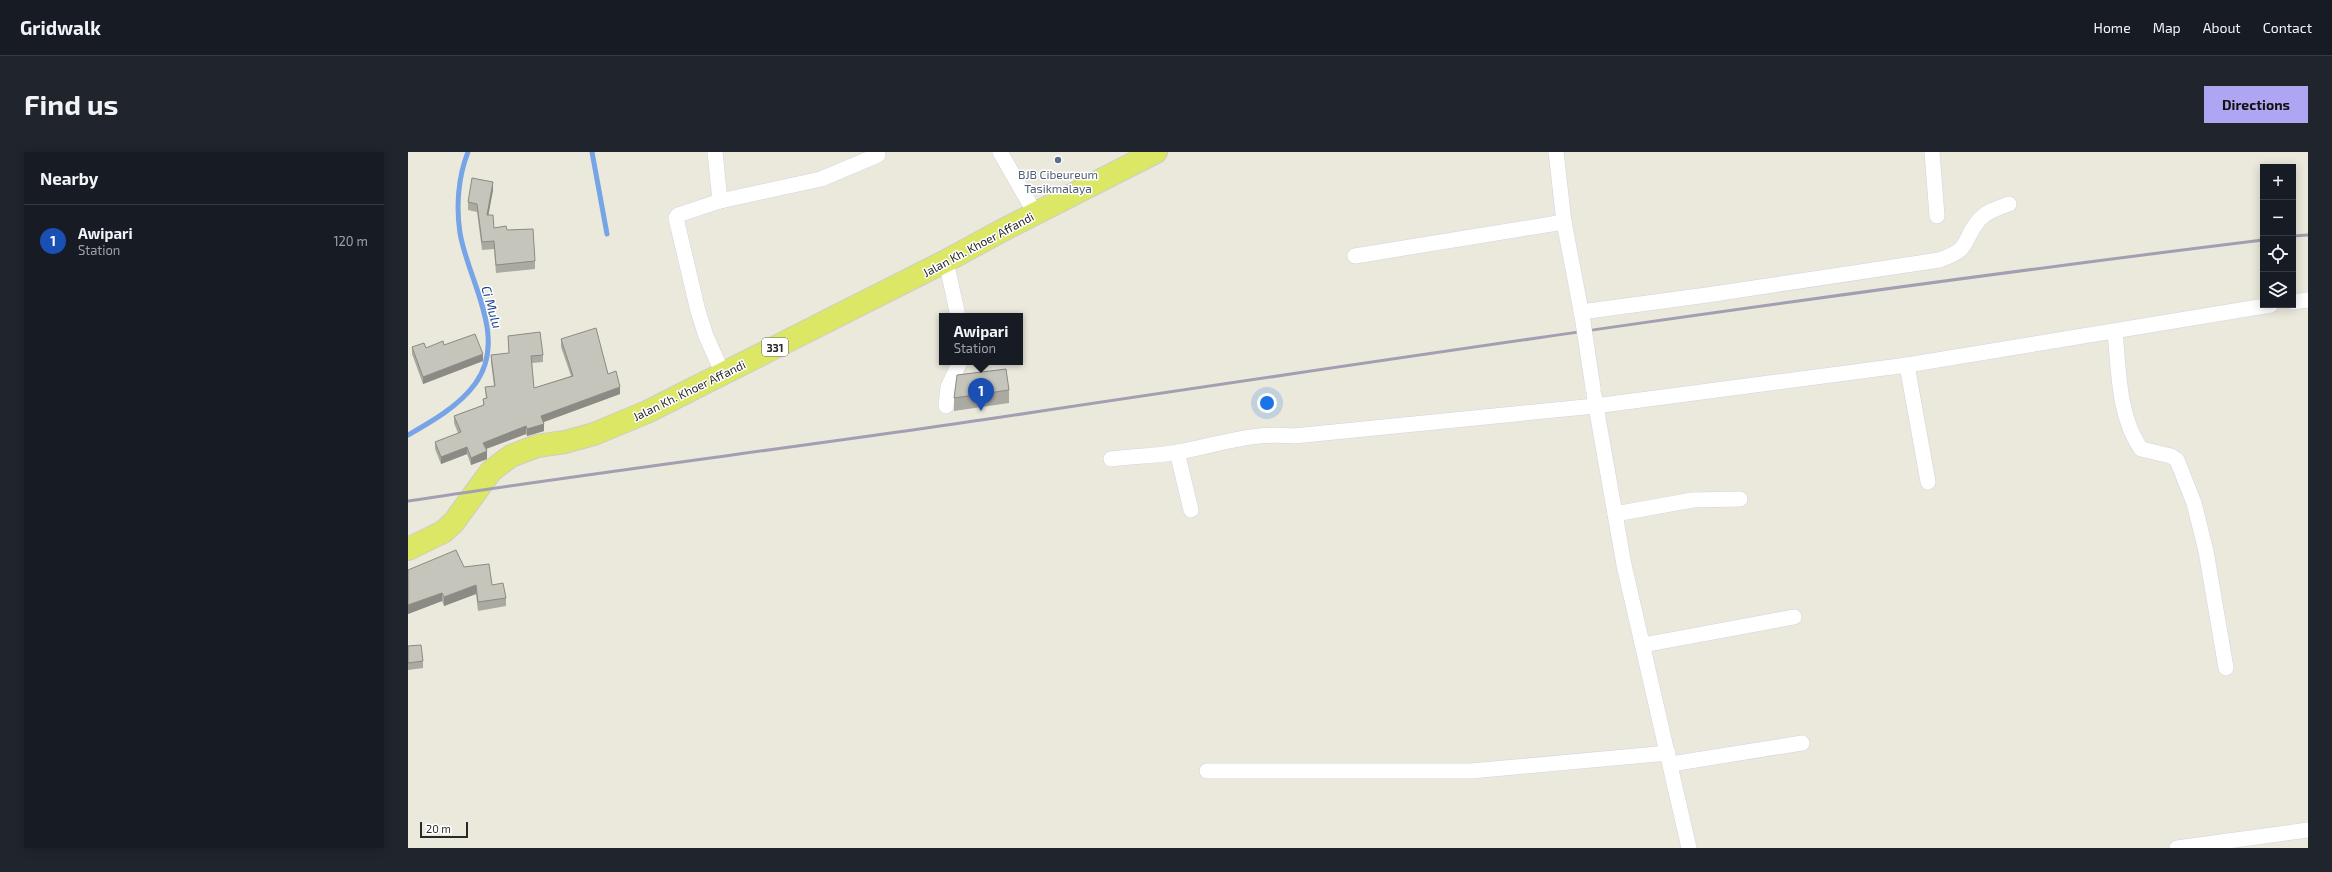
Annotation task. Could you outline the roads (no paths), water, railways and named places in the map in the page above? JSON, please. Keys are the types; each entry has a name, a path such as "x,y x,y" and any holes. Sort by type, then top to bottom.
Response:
{"main road":[{"name":"Jalan Kh. Khoer Affandi","path":"408,549 443,532 458,517 491,471 512,456 537,446 565,442 616,426 723,374 946,261 1035,213 1156,152"}],"street":[{"path":"715,152 720,201"},
{"path":"1000,152 1035,213"},
{"path":"1556,152 1564,222 1582,317 1594,388 1595,406 1615,514 1689,848"},
{"path":"1932,152 1937,216"},
{"path":"723,374 706,336 700,317 676,218 681,213 720,201 821,179 878,155"},
{"path":"1582,317 1730,292 1940,260 1963,248 1976,224 1989,211 2009,204"},
{"path":"1356,256 1564,222"},
{"path":"946,261 957,313"},
{"path":"2296,302 2308,300"},
{"path":"1111,458 1177,452 1240,437 1270,434 1294,436 1595,406 1907,365 2115,332 2178,319 2260,307"},
{"path":"2115,332 2123,405 2129,428 2141,449 2171,456 2177,460 2194,503 2206,551 2226,668"},
{"path":"946,406 948,387 959,365"},
{"path":"1907,365 1928,482"},
{"path":"1177,452 1192,510"},
{"path":"1615,514 1693,500 1740,499"},
{"path":"1643,645 1794,617"},
{"path":"1207,771 1471,771 1670,758 1802,743"},
{"path":"2178,848 2308,830"}],"waterway":[{"name":"Ci Mulu","path":"408,435 435,419 453,406 468,392 475,384 484,366 488,348 487,329 483,309 464,251 460,233 458,213 459,192 462,172 468,152"},
{"path":"592,152 607,234"}],"railway":[{"path":"2296,236 2308,235"},
{"path":"408,501 555,479 922,429 1787,303 2260,240"}],"place":[{"name":"BJB Cibeureum Tasikmalaya","path":"1058,160"},
{"name":"Awipari","path":"981,411"}]}
